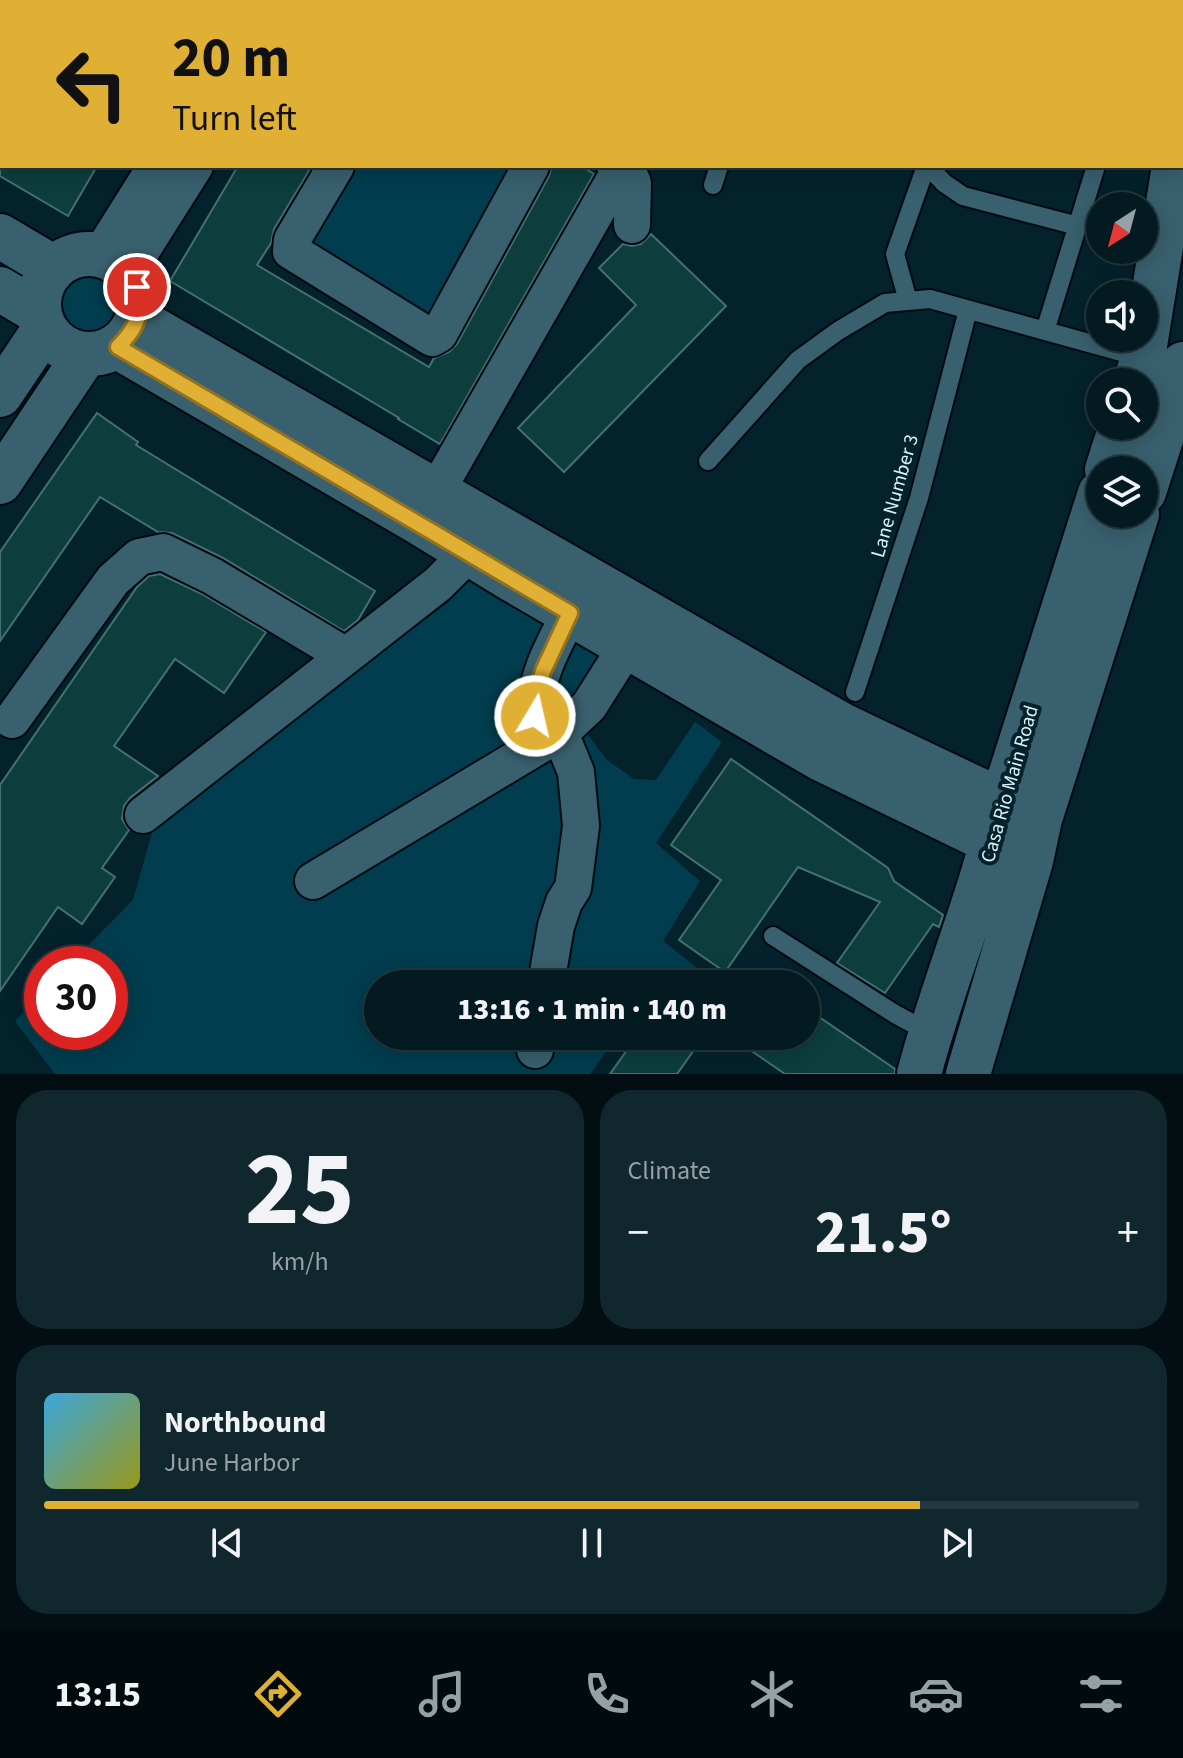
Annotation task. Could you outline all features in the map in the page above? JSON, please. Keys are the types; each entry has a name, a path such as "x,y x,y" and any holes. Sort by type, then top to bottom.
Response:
{"street":[{"path":"114,264 155,168"},
{"path":"114,264 193,168"},
{"path":"335,168 292,240 291,251 432,338 439,334 530,168"},
{"path":"436,492 618,168 630,176 633,183 632,225"},
{"path":"1154,368 1174,168"},
{"path":"0,236 54,268"},
{"path":"0,395 42,321 39,296 44,281 54,268 68,259 84,255 114,264 137,287 140,303 0,482"},
{"path":"0,289 42,321 55,341 69,351 114,340 436,492 478,538"},
{"path":"114,340 418,522 478,538 793,720"},
{"path":"1156,456 1178,386 1158,371"},
{"name":"Casa Rio Main Road","path":"968,1074 1016,831 1091,528"},
{"name":"Casa Rio Main Road","path":"925,1054 1016,831 1132,528"},
{"path":"143,815 438,584 478,538"},
{"path":"12,720 113,580 139,557 163,552 212,576 346,656"},
{"path":"521,562 570,613 627,646 793,720 844,726 1016,831"},
{"path":"548,970 556,926 564,902 573,888 581,826 576,772 535,716 538,689 553,646 570,613"},
{"path":"313,881 551,739 589,706 627,646"}],"lane":[{"path":"713,185 718,168"},
{"path":"908,301 895,254 926,168"},
{"path":"929,168 963,196 1078,226"},
{"path":"1045,331 1095,168"},
{"path":"708,461 798,360 885,303 930,299 1045,331 1154,368"},
{"name":"Lane Number 3","path":"855,692 919,498 968,310"},
{"path":"773,936 895,1014 925,1054"}],"shaded area":[{"path":"350,168 519,168 420,329 297,254"},
{"path":"89,277 110,285 118,306 110,327 89,335 68,327 60,306 68,285"},
{"path":"465,575 625,670 588,735 607,760 634,779 656,780 695,722 722,742 656,843 700,881 663,941 700,970 364,970 364,1050 607,1050 590,1074 55,1074 37,1050 128,1050 128,946 88,946 133,900 156,818 449,602"},
{"path":"24,1012 24,1033 15,1021"}],"building":[{"path":"0,168 96,168 68,216 0,176"},
{"path":"237,168 311,168 274,229 271,243 257,265 429,367 434,358 449,352 457,344 551,168 584,168 594,174 440,444 170,281"},
{"path":"651,234 726,306 564,472 518,428 636,305 599,268 623,244 641,244"},
{"path":"97,413 138,442 136,445 375,591 358,620 344,631 223,558 172,533 158,532 100,497 0,641 0,552"},
{"path":"160,574 202,594 266,632 224,693 175,659 114,746 158,776 124,806 122,819 129,830 102,868 115,877 82,924 58,907 31,946 24,946 24,956 0,991 0,785 137,587 149,576"},
{"path":"731,759 888,868 894,881 943,915 939,927 933,924 885,993 837,963 880,902 798,867 726,970 722,970 679,940 721,880 671,845"},
{"path":"820,1018 895,1069 895,1074 785,1074 750,1050 820,1050"},
{"path":"627,1050 694,1050 677,1074 610,1074"}],"route":[{"path":"137,287 140,303 138,320 130,335 118,347 570,613 543,671 535,716"}]}
